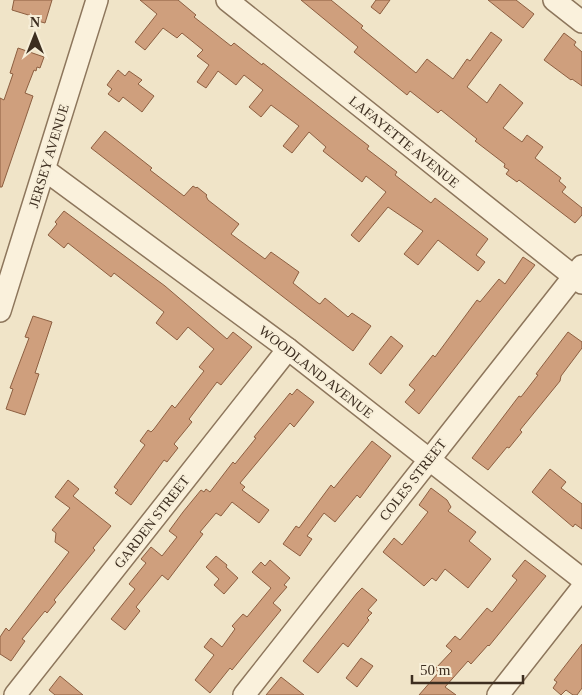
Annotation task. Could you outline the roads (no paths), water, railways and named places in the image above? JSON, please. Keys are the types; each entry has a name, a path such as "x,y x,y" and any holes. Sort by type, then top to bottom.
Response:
{"street":[{"name":"JERSEY AVENUE","path":"0,311 97,0"},
{"name":"LAFAYETTE AVENUE","path":"227,0 579,275"},
{"path":"554,0 582,22"},
{"name":"WOODLAND AVENUE","path":"45,170 288,349 582,579"},
{"name":"COLES STREET","path":"244,695 428,460 579,275"},
{"name":"GARDEN STREET","path":"15,695 288,349"},
{"path":"498,695 582,588"}]}
